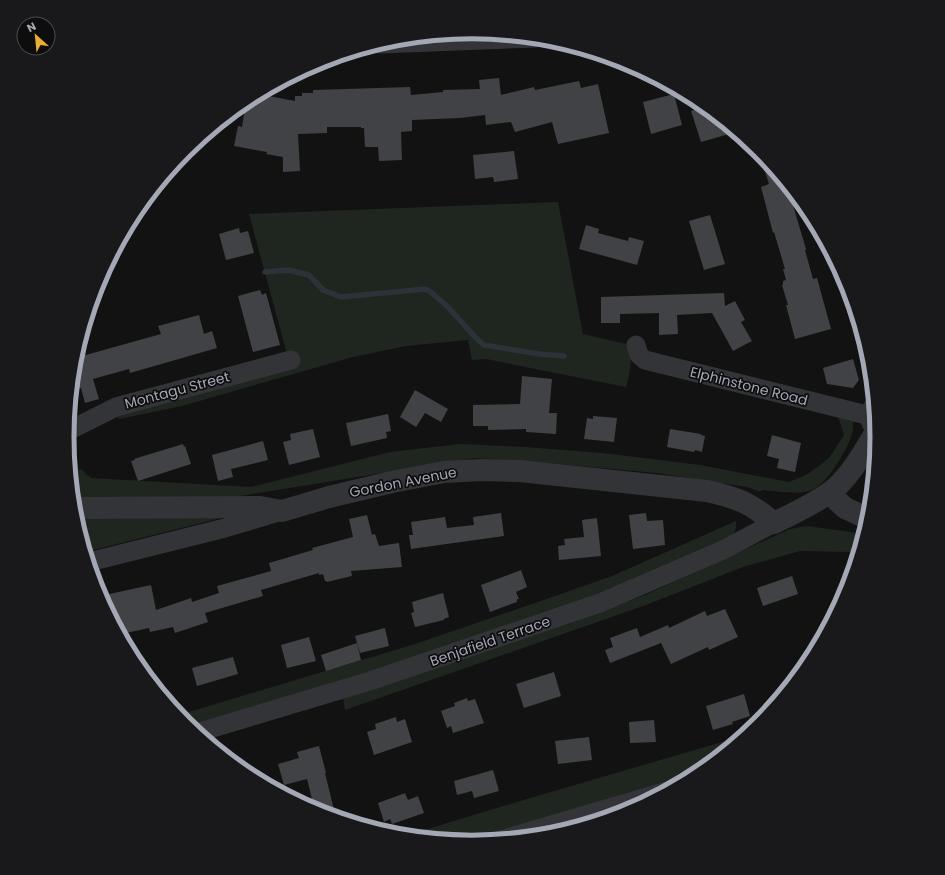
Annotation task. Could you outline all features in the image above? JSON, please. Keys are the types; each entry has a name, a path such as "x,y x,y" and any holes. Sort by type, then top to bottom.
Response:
{"street":[{"path":"417,43 491,40"},
{"name":"Elphinstone Road","path":"636,345 639,355 645,360 870,419"},
{"name":"Montagu Street","path":"74,427 116,407 291,360"},
{"path":"774,523 829,493 843,480 863,453 871,432"},
{"name":"Gordon Avenue","path":"94,561 225,528 329,496 444,472 481,470 520,471 706,491 743,501 774,523"},
{"path":"829,493 845,508 863,516"},
{"path":"81,508 260,507 282,511"},
{"name":"Benjafield Terrace","path":"203,731 370,681 600,604 723,550 774,523"},
{"path":"524,833 641,799"}],"shaded area":[{"path":"558,202 583,334 626,344 631,362 626,387 486,359 472,360 468,340 406,346 353,357 182,406 120,419 116,416 287,354 249,214"},
{"path":"837,413 853,417 853,430 848,445 826,479 814,489 802,492 762,490 760,492 747,487 656,473 475,458 228,498 79,498 75,470 81,469 91,478 251,487 390,452 460,444 603,453 700,465 789,482 808,474 829,458 844,435"},
{"path":"82,517 225,517 91,551"},
{"path":"736,521 735,531 728,540 596,597 351,679 197,725 185,713 415,644 612,576"},
{"path":"807,526 859,533 854,553 800,551 743,567 646,605 345,710 343,698 577,621 647,594 790,529"},
{"path":"733,739 715,754 679,778 484,836 446,835 416,832"}],"building":[{"path":"499,78 501,95 534,87 535,90 579,81 581,88 598,84 609,133 558,144 552,122 515,132 511,122 486,125 485,115 460,118 412,120 412,131 401,132 402,160 379,161 378,147 365,147 364,128 327,127 327,133 298,134 300,171 283,172 283,157 266,154 267,152 234,146 238,126 242,127 245,111 267,96 295,101 295,96 302,96 302,93 313,93 313,90 410,87 411,95 443,92 443,90 480,89 479,80"},
{"path":"674,94 682,125 651,134 643,102"},
{"path":"698,109 730,134 701,142 691,111"},
{"path":"514,151 518,179 494,182 493,177 475,179 473,155"},
{"path":"763,166 791,197 813,279 817,278 831,329 795,339 782,285 783,281 786,280 783,269 785,269 774,232 773,233 761,187 769,184"},
{"path":"710,215 725,264 704,270 689,221"},
{"path":"586,225 599,229 598,233 628,241 629,237 644,241 637,265 579,249"},
{"path":"239,228 240,233 248,231 254,253 226,260 219,234"},
{"path":"260,290 262,295 266,293 280,345 253,352 238,296"},
{"path":"724,293 725,306 735,301 745,320 741,322 752,341 733,351 712,313 677,315 678,334 659,335 659,313 620,314 620,323 601,323 601,297"},
{"path":"199,315 204,334 212,331 217,348 130,373 129,369 93,379 99,399 85,403 81,388 77,389 83,356 161,334 158,326"},
{"path":"853,359 859,380 853,388 827,384 823,368"},
{"path":"522,376 552,379 549,413 557,413 556,434 526,432 526,429 488,430 488,426 473,426 473,405 520,404"},
{"path":"415,390 448,409 441,422 425,413 416,427 400,417"},
{"path":"388,414 391,431 386,432 387,438 351,446 346,423"},
{"path":"593,416 617,418 614,442 584,439 587,418 593,419"},
{"path":"313,429 320,457 289,465 283,442 291,440 290,434"},
{"path":"670,429 705,436 702,452 667,447"},
{"path":"772,435 801,443 795,472 777,468 779,459 767,456"},
{"path":"263,441 268,460 231,469 233,477 218,481 212,455"},
{"path":"183,444 191,464 138,481 131,461"},
{"path":"501,513 504,536 411,549 409,535 413,535 411,522 445,517 447,528 474,525 473,517"},
{"path":"646,513 647,521 663,520 665,545 633,549 629,515"},
{"path":"367,515 372,535 375,534 379,546 399,543 402,567 351,571 352,576 327,582 325,581 323,574 319,575 319,573 261,590 263,596 205,613 208,622 175,633 173,627 150,632 149,628 126,633 106,595 151,585 156,610 191,598 192,602 219,593 217,586 271,571 269,563 313,550 312,548 353,537 349,519"},
{"path":"597,518 601,556 559,560 558,546 565,545 564,539 584,537 582,520"},
{"path":"521,570 527,587 516,592 519,599 517,599 517,602 490,612 481,585"},
{"path":"792,576 798,594 763,606 757,588"},
{"path":"443,593 449,617 444,620 415,627 411,613 414,612 412,602"},
{"path":"725,609 738,637 709,650 708,647 671,664 661,643 610,663 605,650 613,647 610,638 637,628 640,637 668,625 669,628 705,611 707,616"},
{"path":"385,628 389,646 360,653 355,636"},
{"path":"309,637 316,661 287,668 281,645"},
{"path":"357,643 361,660 326,671 321,655"},
{"path":"233,657 238,674 197,686 192,668"},
{"path":"554,672 561,696 524,708 516,684"},
{"path":"744,694 750,716 732,722 733,724 713,730 706,706"},
{"path":"467,698 468,701 475,699 484,723 453,733 451,726 447,728 441,711 455,706 454,703"},
{"path":"396,717 397,722 405,719 412,742 374,755 367,732 376,729 375,724"},
{"path":"654,720 656,742 630,743 629,722"},
{"path":"589,737 592,760 558,764 555,741"},
{"path":"319,746 334,811 313,803 307,779 284,785 278,764 299,758 297,752"},
{"path":"493,770 499,791 474,798 472,791 457,795 454,781"},
{"path":"405,793 408,800 418,796 424,813 392,824 390,819 384,822 378,803"}],"waterway":[{"path":"265,272 288,270 309,275 323,290 341,297 426,289 449,308 484,345 539,354 564,356"}]}
